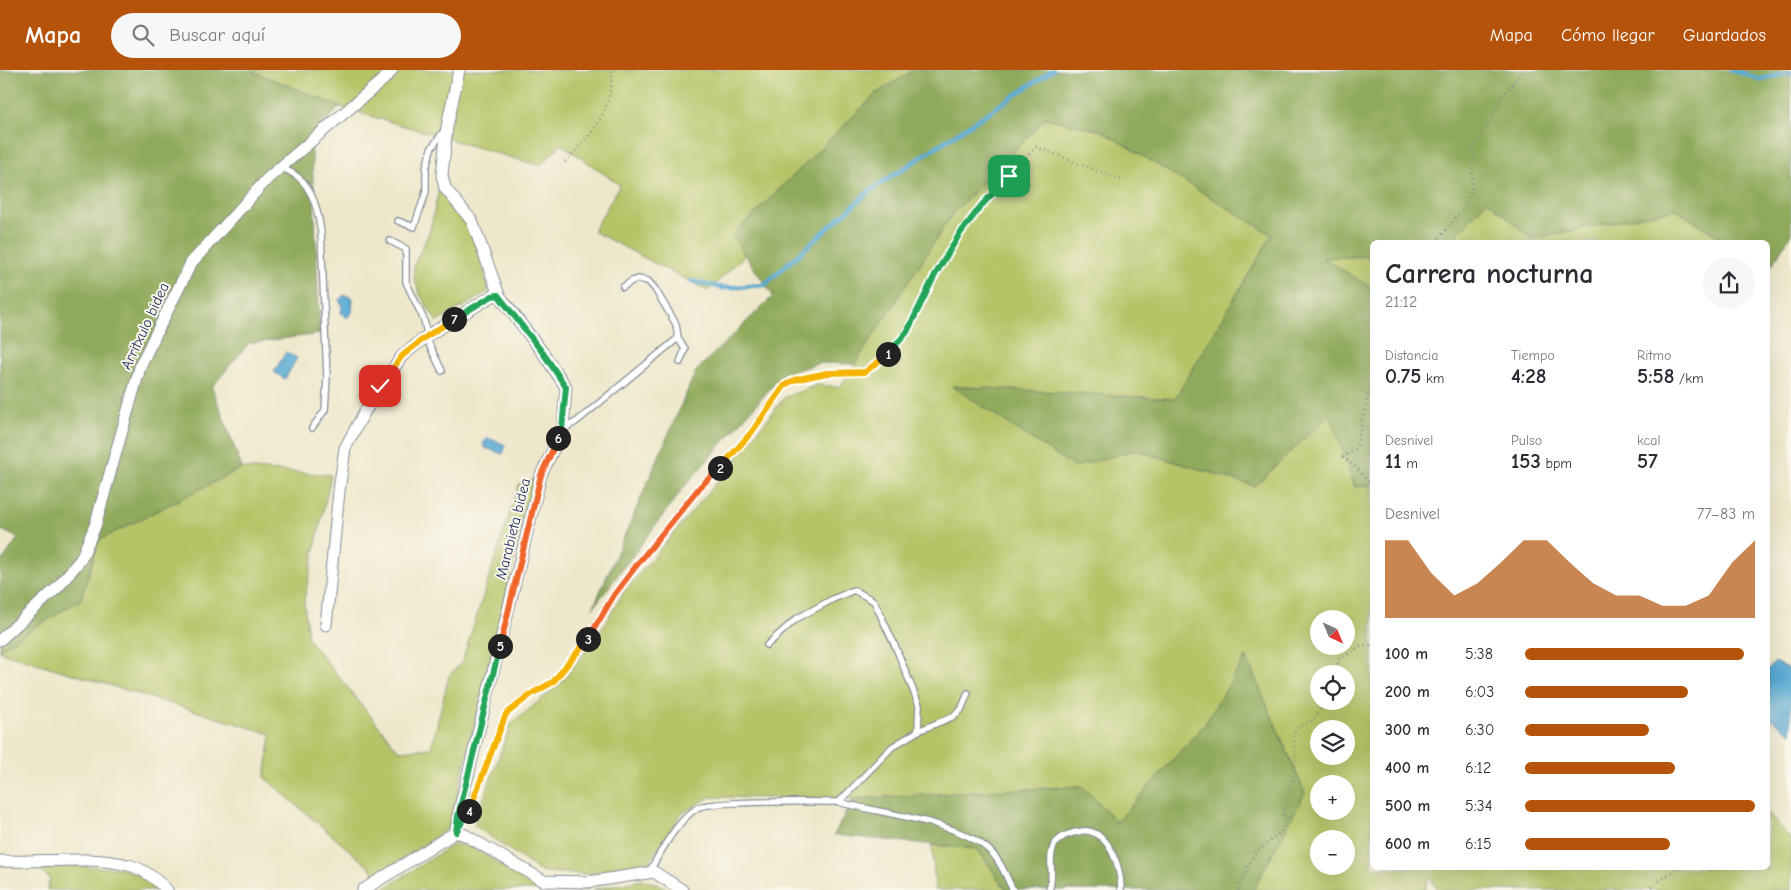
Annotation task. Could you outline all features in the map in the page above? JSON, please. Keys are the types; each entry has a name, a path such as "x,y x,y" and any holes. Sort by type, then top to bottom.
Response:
{"street":[{"name":"Arritxulo bidea","path":"0,640 58,587 81,559 95,526 141,364 191,263 268,178 392,70"},
{"name":"Marabieta bidea","path":"456,832 458,816 541,475 562,429 566,387 543,353 498,295 472,221 445,188 442,175 447,127 459,70"},
{"path":"326,625 345,448 370,402 402,356 427,336 492,296 498,295"},
{"path":"363,890 456,832 465,835 544,881 585,886 654,872 682,890"},
{"path":"0,862 57,859 129,865 142,870 156,879 167,890"}],"lane":[{"path":"398,222 414,227 426,192 426,168 431,149 447,127"},
{"path":"281,167 299,177 308,189 318,209 321,232 327,378 325,410 312,428"},
{"path":"390,241 406,249 406,282 424,320 429,344 442,371"},
{"path":"623,287 638,279 648,281 656,289 676,324 678,338 685,350 680,362"},
{"path":"562,429 576,422 678,338"},
{"path":"767,645 796,620 833,599 854,590 874,602 896,648 919,705 918,731"},
{"path":"839,802 892,747 918,731 952,717 961,710 968,693"},
{"path":"650,872 674,832 699,806 839,802 864,810 933,824 975,839 1000,862 1013,890"},
{"path":"1049,890 1053,881 1050,860 1055,844 1067,834 1086,830 1100,835 1110,850 1117,864 1121,890"}],"path":[{"path":"565,162 582,145 606,108 612,86 612,70"},
{"path":"1438,240 1464,208 1471,192 1474,148 1490,122 1502,95 1524,70"},
{"path":"478,790 506,714 533,693 553,682 586,642 614,595 653,545 700,487 715,474 751,433 785,385 794,380 827,373 865,372 886,356 907,332 935,275 959,235 981,206 1036,147 1122,180"},
{"path":"1370,388 1356,450 1343,457 1358,469 1370,484"},
{"path":"1338,665 1338,660 1362,645 1370,645"},
{"path":"1238,890 1254,854 1281,832 1288,816 1282,817 1295,770 1296,753 1292,739 1295,729 1313,720 1320,710"},
{"path":"1647,890 1674,870"}],"green space":[{"path":"0,70 250,70 340,107 311,135 320,334 249,343 212,387 242,468 99,540 81,599 0,649 0,564 18,538 0,529"},
{"path":"250,70 914,70 877,93 732,236 745,255 708,291 593,231 620,185 561,144 540,166 340,107"},
{"path":"914,70 1791,70 1791,234 1770,268 1770,240 1724,240 1675,209 1532,239 1487,200 1453,240 1370,240 1370,256 1323,258 1370,287 1370,485 1355,487 1330,414 1255,486 1136,450 1074,467 952,386 1175,399 1272,235 1102,131 1046,118 953,213 855,364 819,363 782,375 685,486 593,608 696,371 773,296 732,236 877,93"},
{"path":"1046,118 1102,131 1272,235 1175,399 953,387 1073,466 1136,450 1255,486 1330,413 1355,487 1370,485 1370,870 1770,870 1770,814 1791,840 1791,890 1438,890 1429,877 1425,890 1253,890 1305,793 1246,657 1205,724 1117,822 1081,786 853,799 710,797 681,814 649,862 587,874 541,872 474,825 511,724 560,684 599,634 623,593 723,475 785,397 817,385 840,387 953,213"},
{"path":"439,188 468,227 479,250 489,291 437,322 419,293 414,277 414,265 430,230"},
{"path":"1487,200 1532,239 1675,209 1724,240 1453,240"},
{"path":"1370,256 1370,287 1322,258"},
{"path":"242,468 331,475 304,600 308,639 399,751 431,748 449,676 462,662 519,484 534,479 449,828 376,876 370,868 265,778 271,734 0,652 0,649 81,599 99,540"},
{"path":"1246,657 1305,793 1253,890 1006,890 978,849 834,835 853,799 1082,786 1117,822 1205,724"},
{"path":"454,844 473,848 541,889 588,890 382,890"},
{"path":"932,845 978,849 1006,890 935,890"},
{"path":"35,865 121,868 151,880 161,890 47,890 50,879"},
{"path":"642,880 658,884 668,890 591,890"}],"water":[{"path":"344,295 353,298 352,313 348,317 341,313 342,306 339,300"},
{"path":"286,352 297,358 285,379 274,372"},
{"path":"488,438 506,445 503,454 485,448 483,443"},
{"path":"1775,662 1791,670 1791,733 1770,718 1770,667"}],"waterway":[{"path":"691,281 723,288 764,285 871,190 1053,70"},
{"path":"1731,70 1760,79 1791,73"}],"route":[{"path":"380,386 402,356 427,336 492,296 498,295 543,353 566,387 562,429 541,475 458,816 456,832 470,808 506,714 533,693 553,682 586,642 614,595 636,566 700,487 715,474 751,433 785,385 794,380 827,373 865,372 886,356 907,332 935,275 959,235 981,206 1009,176"}]}
